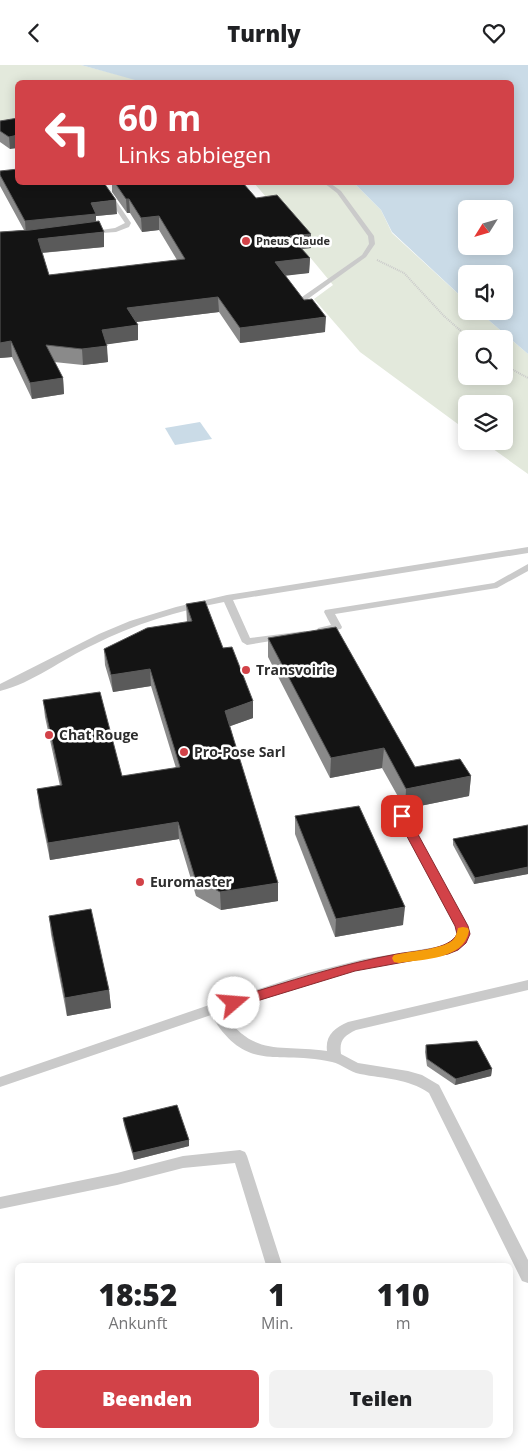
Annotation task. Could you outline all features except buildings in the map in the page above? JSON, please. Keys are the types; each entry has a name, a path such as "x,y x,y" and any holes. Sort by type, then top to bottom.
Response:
{"lane":[{"path":"305,299 364,256 372,248 371,236 339,192 330,185"},
{"path":"103,186 113,188"},
{"path":"81,234 116,230 127,226 128,223 103,186"},
{"path":"0,688 33,673 102,636 178,608 227,598 528,550"},
{"path":"227,598 247,641 337,627 329,612 497,585 528,567"},
{"path":"0,1082 51,1067 215,1009 355,966 443,951 454,946 461,940 464,934 461,926 402,816"},
{"path":"335,1057 332,1046 333,1038 340,1032 528,985"},
{"path":"215,1009 221,1021 236,1039 262,1052 335,1057 347,1065 357,1068 412,1077 434,1089 528,1276"},
{"path":"0,1203 117,1179 183,1162 240,1156 273,1263"}],"path":[{"path":"364,256 387,263 404,273 438,311 460,330"},
{"path":"513,370 528,379"}],"shaded area":[{"path":"0,65 81,65 138,80 15,80 15,129 0,132"},
{"path":"256,185 356,185 381,210 392,233 458,294 458,320 488,320 500,330 458,330 458,385 513,385 513,341 528,354 528,474 495,450 513,450 513,395 458,395 458,424 360,352 314,299 333,285 309,256 296,257 290,250 310,248"}],"water":[{"path":"81,65 528,65 528,354 513,341 513,330 500,330 488,320 513,320 513,265 458,265 458,294 392,232 381,210 356,185 514,185 514,80 135,80"},
{"path":"200,422 212,439 175,445 165,428"}],"slow traffic":[{"path":"399,958 443,951 461,940 464,934 463,931"}],"place":[{"name":"Pneus Claude","path":"246,241"},
{"name":"Transvoirie","path":"246,670"},
{"name":"Chat Rouge","path":"49,735"},
{"name":"Pro-Pose Sarl","path":"184,752"},
{"name":"Euromaster","path":"140,882"}],"route":[{"path":"234,1003 355,966 443,951 461,940 464,934 461,926 402,816"}]}
